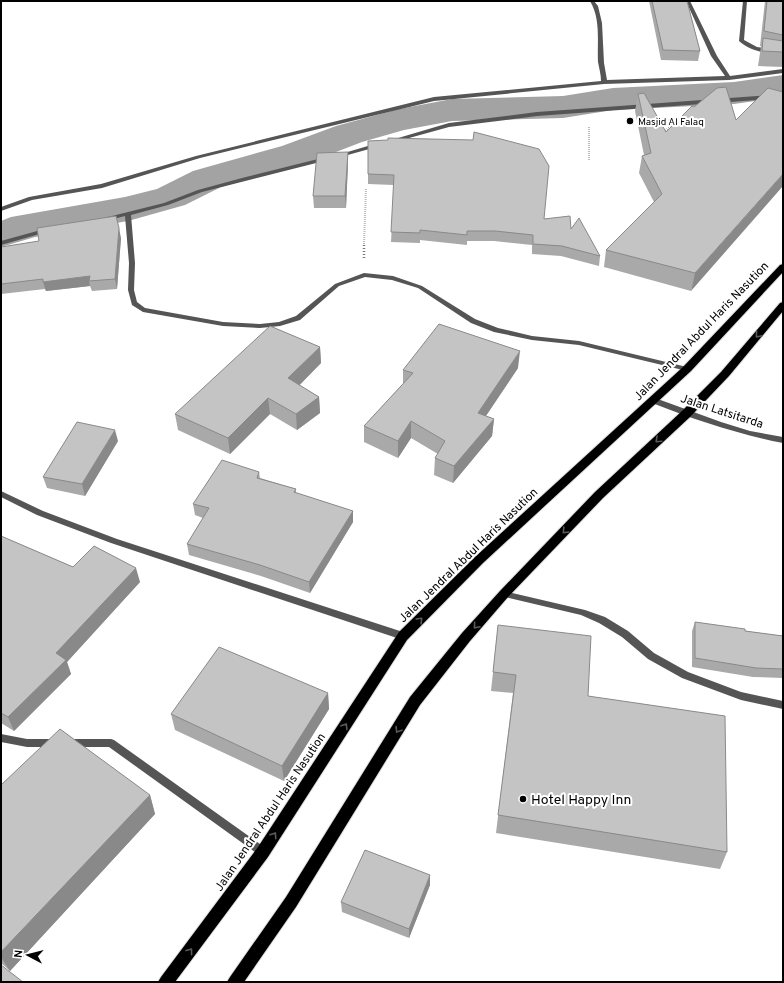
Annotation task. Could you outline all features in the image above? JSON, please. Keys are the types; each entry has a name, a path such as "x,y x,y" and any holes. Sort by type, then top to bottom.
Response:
{"highway":[{"name":"Jalan Jendral Abdul Haris Nasution","path":"166,982 263,852 403,636 480,560 687,369 783,267"},
{"path":"235,982 291,902 415,701 466,637 504,594 599,495 686,414 725,374 783,305"}],"street":[{"path":"592,1 596,4 598,14 604,82"},
{"path":"688,1 714,56 729,78"},
{"path":"745,1 741,40 745,45 756,49 783,53"},
{"path":"1,209 31,198 102,186 198,156 434,99 604,82 729,78 783,71"},
{"path":"99,221 166,204 200,191 338,156 449,125 537,114 783,96"},
{"path":"128,214 132,263 131,290 134,303 143,310 223,324 260,326 280,324 298,318 337,285 364,275 393,278 420,286 473,321 496,330 532,338 579,343 687,369"},
{"path":"1,243 29,234 55,229"},
{"name":"Jalan Latsitarda","path":"655,400 686,414 758,436 783,440"},
{"path":"1,494 40,513 114,541 403,636"},
{"path":"504,594 582,612 625,634 651,656 685,674 741,696 783,705"},
{"path":"1,738 27,743 111,743 263,852"}],"path":[{"path":"589,110 589,160"},
{"path":"364,275 366,189"}],"building":[{"path":"652,1 687,1 700,51 663,50"},
{"path":"767,1 783,1 783,35 764,31"},
{"path":"763,38 783,41 783,52 762,51"},
{"path":"726,87 736,120 768,88 783,92 783,174 695,273 606,250 662,194 642,156 651,153 638,94 644,93 666,132 692,106 694,107 717,88"},
{"path":"474,132 539,149 549,166 544,219 570,216 571,229 579,218 600,256 562,246 533,244 533,235 495,231 467,231 467,235 420,230 420,233 391,232 394,175 368,174 368,141 388,140 388,138 473,140"},
{"path":"348,152 345,196 313,196 317,153"},
{"path":"116,216 119,228 115,279 89,281 90,276 43,282 43,279 1,284 1,247 39,241 37,228"},
{"path":"439,324 520,351 478,413 494,419 454,466 435,458 445,441 411,421 398,441 364,426 413,373 403,370"},
{"path":"270,326 320,347 288,378 319,397 296,414 268,398 228,438 175,414"},
{"path":"77,422 115,430 82,484 43,477"},
{"path":"222,460 259,472 257,478 296,489 294,492 353,511 309,582 260,565 187,544 209,508 193,504"},
{"path":"1,536 73,567 94,546 136,568 56,653 66,660 8,717 1,713"},
{"path":"695,622 783,636 783,669 756,668 695,658"},
{"path":"498,625 591,636 588,696 725,716 727,852 498,815 516,675 493,672"},
{"path":"219,647 328,693 282,766 171,714"},
{"path":"60,729 150,795 1,952 1,785"},
{"path":"365,850 430,875 409,929 341,902"},
{"path":"1,965 23,982 1,982"}],"waterway":[{"path":"1,235 26,226 128,209 171,197 207,179 296,154 349,134 399,120 452,110 563,107 613,99 734,93 783,86"}],"place":[{"name":"Masjid Al Falaq","path":"630,121"},
{"name":"Hotel Happy Inn","path":"523,799"}]}
